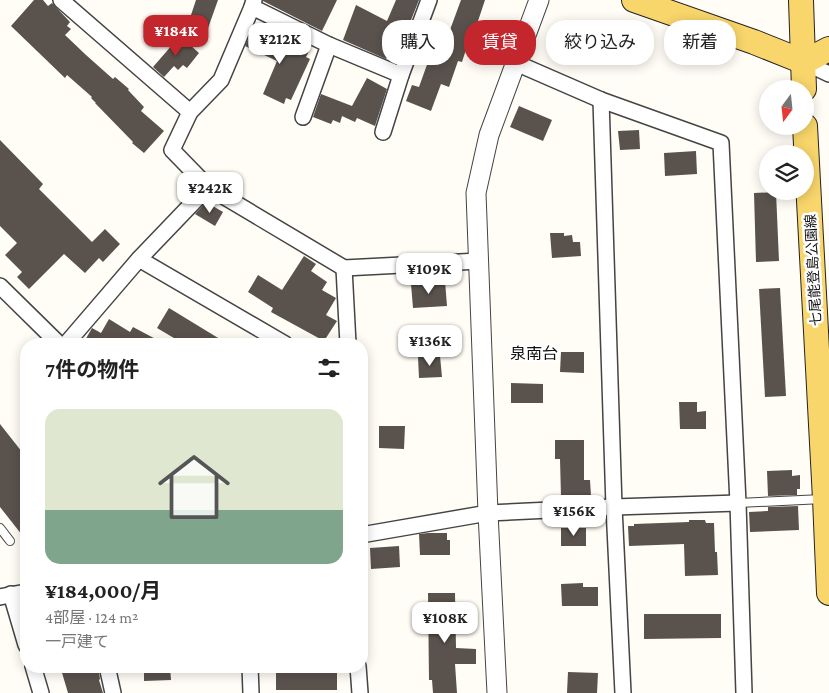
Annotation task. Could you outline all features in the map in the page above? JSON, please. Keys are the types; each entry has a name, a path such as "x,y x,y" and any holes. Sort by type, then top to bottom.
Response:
{"main road":[{"path":"634,0 754,42 804,62 829,49"},
{"path":"801,0 804,80"},
{"name":"七尾能登島公園線","path":"805,135 829,593"}],"street":[{"path":"61,0 190,112"},
{"path":"383,132 401,75 429,0"},
{"path":"532,20 539,0"},
{"path":"401,75 329,45 253,4 221,80 190,112 172,150 208,187 344,268 479,260"},
{"path":"303,117 329,45"},
{"path":"804,62 829,74"},
{"path":"497,693 476,193 489,135 515,65"},
{"path":"521,65 601,100 721,143 738,503 744,693"},
{"path":"601,100 614,507 623,693"},
{"path":"71,338 139,259 208,187"},
{"path":"139,259 275,338"},
{"path":"344,268 348,338"},
{"path":"0,286 52,338"},
{"path":"368,534 488,513 738,503"},
{"path":"20,593 6,596 20,630"},
{"path":"35,673 41,693"},
{"path":"109,673 113,693"},
{"path":"250,673 251,693"},
{"path":"359,673 360,693"}],"lane":[{"path":"738,503 825,499"},
{"path":"0,528 10,541"}],"building":[{"path":"34,0 43,0 48,6 52,3 70,22 67,26 71,29 65,35 113,79 115,77 129,89 144,107 141,111 164,131 144,153 132,143 95,103 92,97 67,75 65,78 11,26"},
{"path":"196,0 218,0 207,31 188,24"},
{"path":"263,0 337,0 322,31"},
{"path":"396,0 419,0 411,20 387,20"},
{"path":"461,0 485,0 478,20 464,20 464,56 462,62 458,61 449,87 441,84 431,111 406,101 412,85 419,87 427,65 454,65 454,20"},
{"path":"356,5 385,20 382,20 382,57 343,40"},
{"path":"254,27 269,34 267,38 292,50 295,45 309,51 306,57 310,59 291,100 286,98 284,104 263,94 277,61 245,46"},
{"path":"180,36 199,53 187,68 183,65 178,70 174,66 164,77 153,67"},
{"path":"367,78 387,89 375,126 357,118 355,122 342,116 340,123 333,120 331,124 313,117 321,94 352,106"},
{"path":"519,106 552,120 543,141 510,127"},
{"path":"639,130 640,149 620,150 618,131"},
{"path":"0,140 43,184 39,189 92,242 105,229 120,244 103,262 99,258 85,273 64,254 29,289 17,277 22,272 5,255 17,243 0,226"},
{"path":"696,151 697,174 665,176 664,153"},
{"path":"754,193 759,193 759,200 776,200 779,261 756,262"},
{"path":"206,202 223,212 215,226 195,214"},
{"path":"550,233 564,233 564,236 572,235 573,242 580,242 581,256 552,258"},
{"path":"304,256 316,264 311,271 327,282 322,290 336,298 326,315 337,321 326,338 319,338 271,312 273,308 248,292 258,275 282,290"},
{"path":"445,281 447,306 413,308 411,284"},
{"path":"780,288 786,396 765,397 759,289"},
{"path":"169,308 218,338 174,338 157,328"},
{"path":"109,319 130,332 133,327 154,338 86,338 92,328 101,333"},
{"path":"561,352 584,352 584,373 560,372"},
{"path":"440,356 442,377 419,378 418,357"},
{"path":"511,383 543,384 543,403 511,403"},
{"path":"679,402 697,402 697,412 706,411 706,429 680,429"},
{"path":"0,424 20,449 20,532 0,507"},
{"path":"379,426 405,426 404,449 379,448"},
{"path":"555,440 584,440 584,480 590,480 591,496 561,497 560,459 555,459"},
{"path":"792,470 792,476 800,475 800,489 797,489 797,495 768,496 767,471"},
{"path":"798,506 799,530 750,532 749,512 768,511 768,507"},
{"path":"689,520 705,520 706,523 714,523 718,575 685,576 684,544 629,546 628,526 634,526 634,524 689,522"},
{"path":"561,528 586,528 586,546 561,546"},
{"path":"447,533 447,540 450,540 450,555 420,555 419,534"},
{"path":"399,546 400,567 371,569 370,548"},
{"path":"583,583 583,587 598,587 598,606 562,606 561,584"},
{"path":"428,593 455,593 456,648 476,649 476,664 455,664 457,693 433,693 432,680 429,680"},
{"path":"644,614 721,614 721,638 644,639"},
{"path":"568,672 598,673 597,693 567,693"},
{"path":"62,673 99,673 103,693 68,693"},
{"path":"144,673 170,673 171,680 144,681"},
{"path":"276,673 337,673 337,690 276,690"}],"district":[{"name":"泉南台","path":"534,353"}]}
